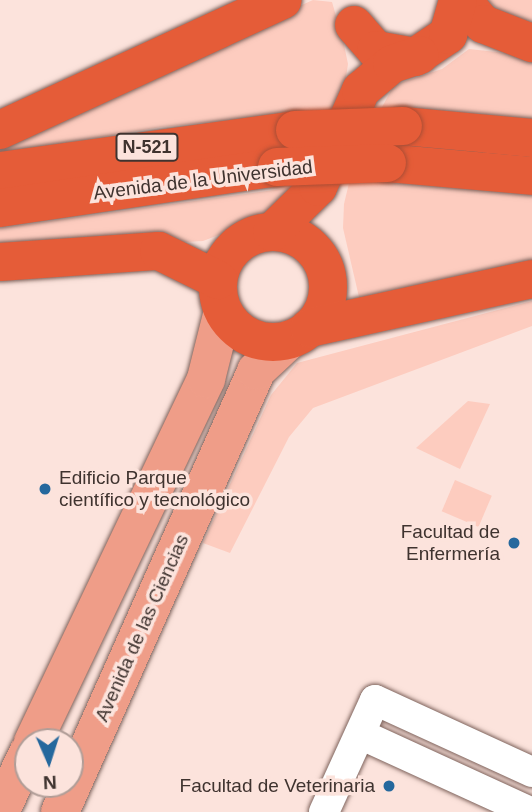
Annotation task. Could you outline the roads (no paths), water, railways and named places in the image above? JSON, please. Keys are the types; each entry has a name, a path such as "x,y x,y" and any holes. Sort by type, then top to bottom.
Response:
{"highway":[{"path":"0,130 283,0"},
{"path":"220,296 236,246 272,232 318,187 361,90 392,64 420,55 448,35 460,0 483,24 532,43"},
{"path":"352,12 381,53 420,55"},
{"path":"352,12 361,90"},
{"name":"Avenida de la Universidad","path":"0,171 295,130 404,126 532,138"},
{"name":"Avenida de la Universidad","path":"0,208 277,167 387,163 532,176"},
{"path":"299,334 328,290 316,252 318,187"},
{"path":"272,232 296,237 316,252"},
{"path":"0,262 159,251 220,296 251,338 299,334 532,279"}],"main road":[{"path":"40,728 206,379 220,296"},
{"name":"Avenida de las Ciencias","path":"60,812 256,371 299,334"},
{"path":"0,812 14,783"}],"street":[{"path":"324,812 375,700 532,772"},
{"path":"359,734 530,812"}],"place":[{"name":"Edificio Parque científico y tecnológico","path":"45,489"},
{"name":"Facultad de Enfermería","path":"514,543"},
{"name":"Facultad de Veterinaria","path":"389,786"}]}
